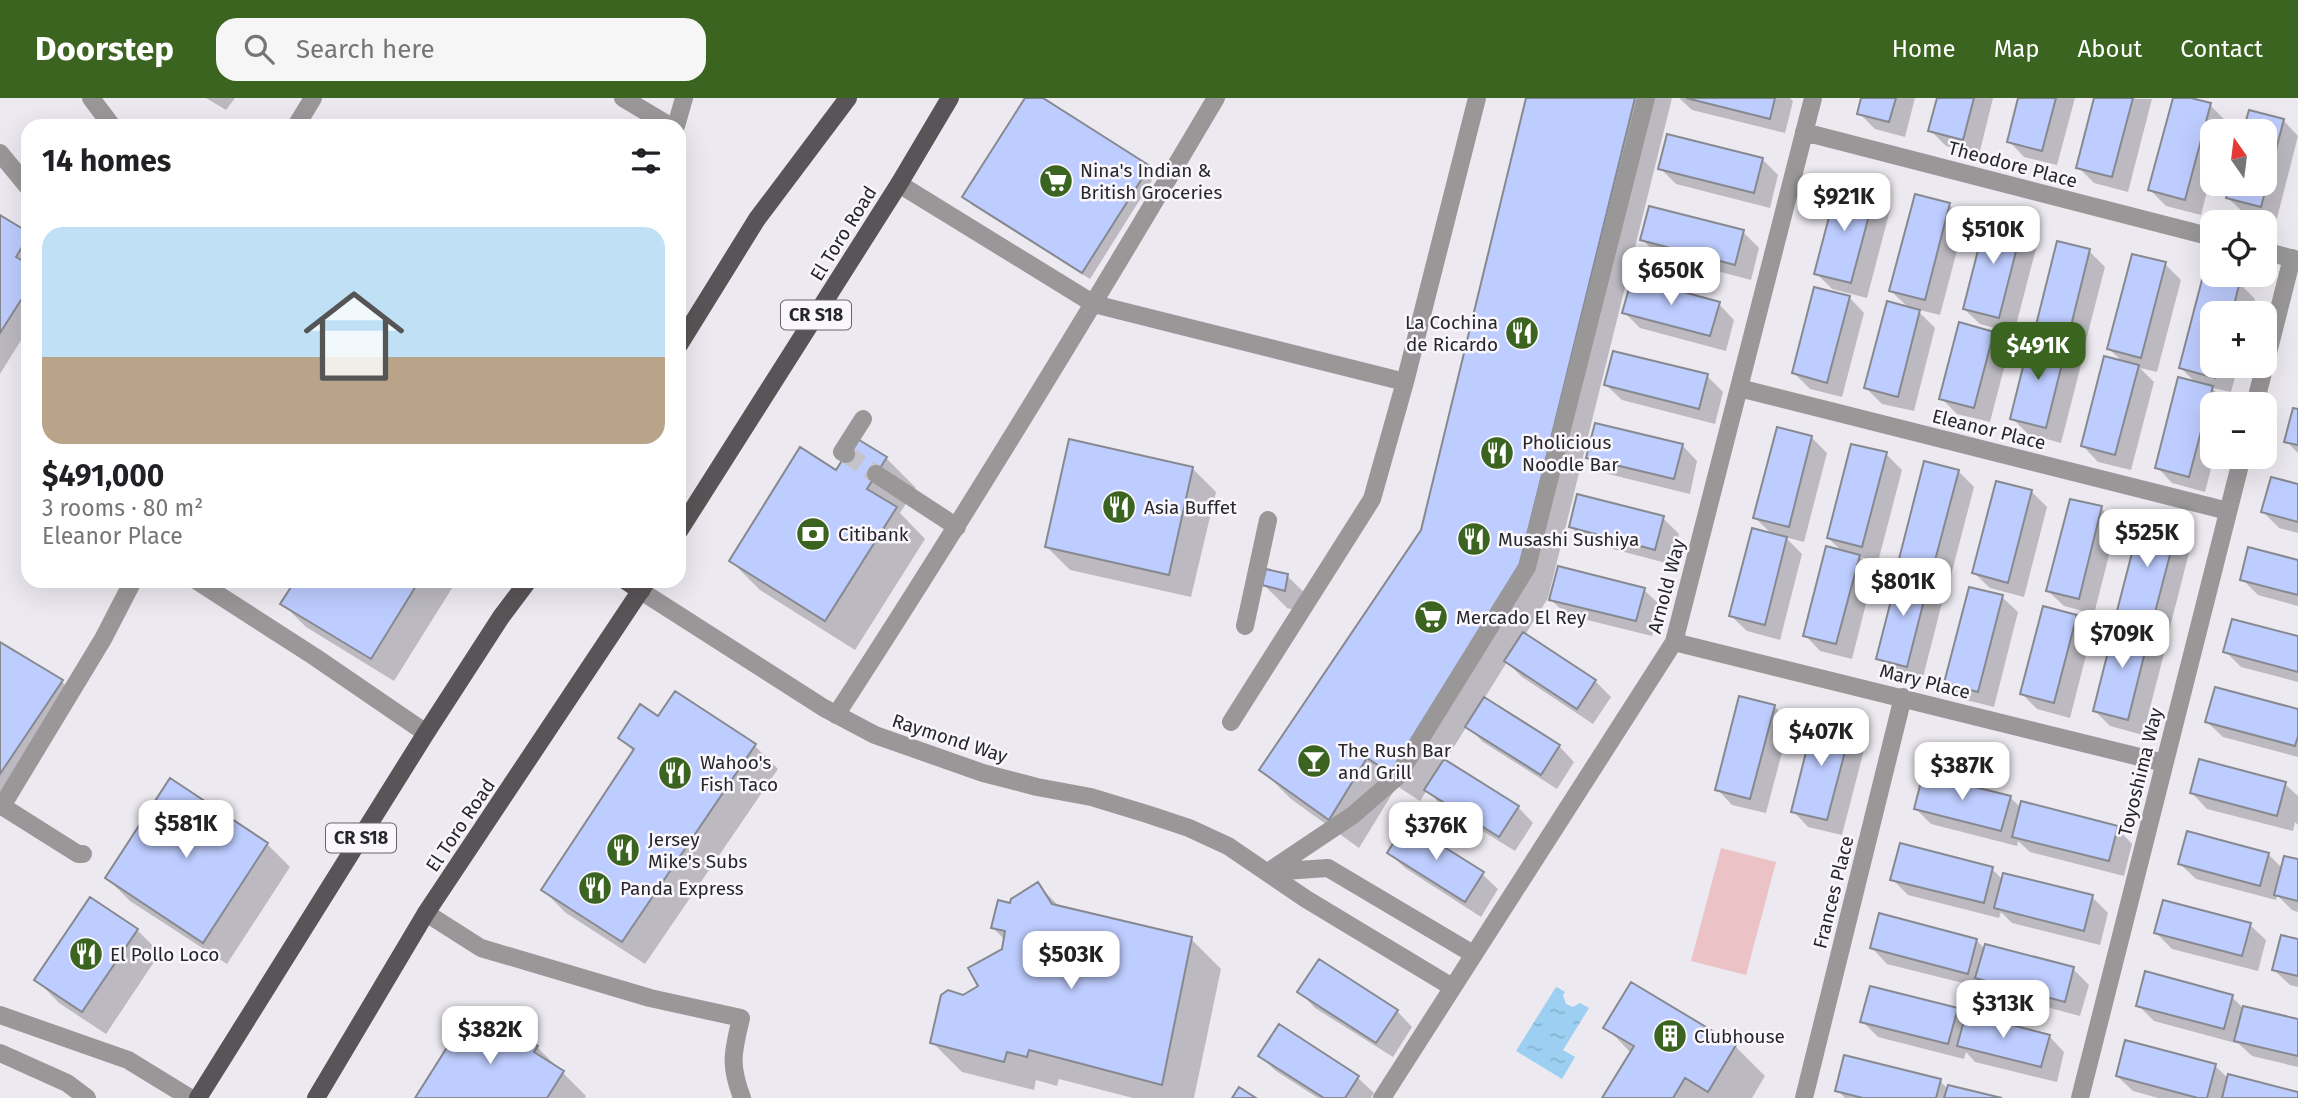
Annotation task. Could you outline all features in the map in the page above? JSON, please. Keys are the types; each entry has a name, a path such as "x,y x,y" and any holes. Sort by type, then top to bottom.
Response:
{"main road":[{"path":"686,334 757,219 848,98"},
{"name":"El Toro Road","path":"686,520 899,184 950,98"},
{"name":"CR S18","path":"198,1098 426,733 523,588"},
{"name":"El Toro Road","path":"316,1098 426,913 635,588"}],"street":[{"path":"91,98 107,119"},
{"path":"300,119 313,98"},
{"path":"623,98 658,119"},
{"path":"678,119 684,98"},
{"path":"836,715 957,527 1216,98"},
{"path":"1231,722 1372,499 1405,382 1477,98"},
{"path":"1268,872 1353,815 1397,777 1527,567 1646,98"},
{"name":"Arnold Way","path":"1382,1098 1674,642 1813,98"},
{"name":"Theodore Place","path":"1804,132 2200,234"},
{"path":"0,153 21,178"},
{"path":"899,184 1094,304 1405,382"},
{"path":"2258,392 2295,259 2277,254"},
{"name":"Eleanor Place","path":"1739,388 2228,511"},
{"path":"846,454 842,452 863,419"},
{"name":"Toyoshima Way","path":"2080,1098 2239,469"},
{"path":"876,474 957,527"},
{"path":"1245,626 1268,520"},
{"path":"83,854 78,854 1,805 103,639 129,588"},
{"path":"208,588 426,733"},
{"name":"Raymond Way","path":"644,588 836,715 875,736 983,773 1091,797 1189,828 1228,846 1306,899 1452,987"},
{"name":"Mary Place","path":"1674,642 2164,764"},
{"name":"Frances Place","path":"1804,1098 1903,697"},
{"path":"1268,872 1328,868 1473,954"},
{"path":"426,913 481,948 650,998 741,1018 732,1058 742,1098"},
{"path":"0,1015 128,1060 190,1098"},
{"path":"0,1053 67,1083 87,1098"}],"shaded area":[{"path":"1721,848 1776,862 1746,975 1691,961"}],"water":[{"path":"1556,987 1565,992 1563,995 1566,1004 1573,1007 1580,1003 1589,1008 1563,1050 1575,1057 1562,1079 1516,1051"}],"building":[{"name":"Nina's Indian & British Groceries","path":"1025,98 1043,98 1150,166 1082,273 962,197"},
{"path":"1526,98 1635,98 1519,568 1390,773 1367,758 1329,820 1259,770 1421,530"},
{"path":"1686,98 1775,98 1770,119"},
{"path":"1861,98 1896,98 1889,122 1857,114"},
{"path":"1937,98 1974,98 1963,140 1928,131"},
{"path":"2018,98 2056,98 2042,151 2007,142"},
{"path":"2094,98 2133,98 2112,177 2076,168"},
{"path":"2173,98 2191,98 2211,103 2207,119 2200,119 2200,144 2185,200 2148,190"},
{"path":"2249,110 2284,119 2277,146 2277,119 2246,119"},
{"path":"1667,134 1763,158 1754,193 1658,169"},
{"path":"1838,183 1875,193 1851,283 1814,274"},
{"path":"1915,194 1950,203 1925,300 1889,291"},
{"path":"2227,196 2264,196 2261,207"},
{"path":"1649,206 1744,230 1735,265 1640,240"},
{"path":"0,215 21,228 21,249 16,257 21,260 21,300 0,333"},
{"path":"1987,215 2023,224 1999,318 1963,309"},
{"path":"2057,241 2090,249 2068,338 2035,329"},
{"path":"2132,254 2166,262 2141,358 2107,349"},
{"path":"1632,278 1720,302 1710,336 1622,313"},
{"path":"1814,287 1850,296 1827,383 1792,373"},
{"path":"2200,287 2238,287 2235,301 2200,301 2200,374 2179,368"},
{"path":"1887,301 1920,310 1898,397 1864,388"},
{"path":"1959,322 1994,332 1974,408 1939,399"},
{"path":"2031,335 2067,344 2046,428 2010,419"},
{"path":"1613,351 1708,374 1699,409 1604,385"},
{"path":"2104,356 2139,365 2115,455 2081,446"},
{"path":"2178,377 2213,386 2211,392 2200,392 2200,435 2189,477 2155,468"},
{"path":"2293,408 2298,409 2298,445 2284,442"},
{"path":"1595,423 1683,444 1674,479 1586,458"},
{"path":"1777,427 1812,436 1789,527 1753,518"},
{"name":"Citibank","path":"856,438 887,457 867,489 897,507 825,621 729,561 800,447 836,470"},
{"name":"Asia Buffet","path":"1069,439 1193,467 1169,575 1045,547"},
{"path":"1851,444 1887,452 1862,547 1827,538"},
{"path":"1924,461 1959,470 1933,568 1899,559"},
{"path":"2271,477 2298,484 2298,522 2261,512"},
{"path":"1996,481 2032,490 2008,583 1972,573"},
{"path":"1577,494 1664,516 1655,550 1569,527"},
{"path":"2070,499 2102,506 2079,599 2046,591"},
{"path":"2141,518 2177,528 2153,620 2117,611"},
{"path":"1752,528 1787,537 1765,625 1729,616"},
{"path":"1826,546 1860,555 1836,644 1803,636"},
{"path":"2248,547 2298,560 2298,595 2240,580"},
{"path":"1558,566 1645,588 1636,621 1549,600"},
{"path":"1266,569 1288,574 1285,591 1262,585"},
{"path":"1899,569 1930,577 1907,667 1876,659"},
{"path":"1969,587 2003,595 1978,692 1944,683"},
{"path":"290,588 415,588 371,659 280,604"},
{"path":"2043,606 2077,615 2054,703 2020,694"},
{"path":"2232,619 2298,636 2298,672 2223,652"},
{"path":"2116,620 2151,628 2128,720 2093,711"},
{"path":"1523,632 1596,680 1577,709 1504,661"},
{"path":"0,642 63,680 0,774"},
{"path":"2215,687 2298,709 2298,736 2295,746 2205,722"},
{"path":"675,691 756,744 622,942 541,890 634,749 618,738 640,704 658,716"},
{"path":"1739,696 1775,705 1750,799 1715,790"},
{"path":"1484,697 1560,745 1541,775 1465,727"},
{"path":"1815,716 1852,725 1827,820 1791,812"},
{"path":"1444,759 1519,806 1499,837 1424,790"},
{"path":"2199,759 2286,782 2277,816 2190,793"},
{"path":"1923,774 2011,796 2001,831 1914,809"},
{"path":"170,778 268,843 203,943 105,878"},
{"path":"2021,801 2118,826 2109,861 2012,837"},
{"path":"1406,823 1484,872 1465,902 1387,853"},
{"path":"2187,831 2269,853 2260,886 2178,864"},
{"path":"1900,843 1993,867 1984,903 1890,880"},
{"path":"2284,856 2298,859 2298,901 2274,895"},
{"path":"2003,873 2093,895 2084,931 1994,908"},
{"path":"1038,882 1052,904 1192,937 1162,1085 1029,1050 1027,1057 1007,1052 1004,1062 930,1043 941,995 948,990 963,995 978,986 968,968 1002,949 1005,931 991,928 998,900 1010,903 1011,899"},
{"name":"El Pollo Loco","path":"90,897 138,929 82,1012 34,980"},
{"path":"2163,900 2251,923 2242,956 2154,933"},
{"path":"1879,913 1977,939 1968,974 1870,948"},
{"path":"2281,935 2298,939 2298,976 2272,970"},
{"path":"1985,944 2074,967 2065,1002 1975,978"},
{"path":"1319,959 1398,1010 1376,1043 1297,992"},
{"path":"2145,971 2233,995 2224,1029 2136,1006"},
{"name":"Clubhouse","path":"1631,982 1736,1045 1708,1092 1685,1078 1673,1098 1602,1098 1634,1046 1603,1028"},
{"path":"1870,986 1958,1008 1948,1044 1860,1022"},
{"path":"2243,1006 2298,1019 2298,1056 2234,1041"},
{"path":"470,1011 496,1027 500,1021 538,1046 534,1052 564,1071 547,1098 415,1098"},
{"path":"1966,1013 2050,1035 2041,1067 1957,1046"},
{"path":"1279,1024 1359,1076 1345,1098 1324,1098 1258,1056"},
{"path":"2125,1040 2216,1064 2207,1098 2198,1098 2116,1076"},
{"path":"1844,1055 1941,1079 1936,1098 1863,1098 1835,1091"},
{"path":"2228,1074 2298,1092 2298,1098 2222,1098"},
{"path":"1948,1085 2002,1098 1944,1098"},
{"path":"1239,1087 1256,1098 1232,1098"}],"tunnel":[{"path":"846,454 876,474"}],"place":[{"name":"Nina's Indian & British Groceries","path":"1056,181"},
{"name":"La Cochina de Ricardo","path":"1522,333"},
{"name":"Pholicious Noodle Bar","path":"1497,453"},
{"name":"Asia Buffet","path":"1119,507"},
{"name":"Citibank","path":"813,534"},
{"name":"Musashi Sushiya","path":"1474,539"},
{"name":"Mercado El Rey","path":"1431,617"},
{"name":"The Rush Bar and Grill","path":"1314,761"},
{"name":"Wahoo's Fish Taco","path":"675,773"},
{"name":"Jersey Mike's Subs","path":"623,850"},
{"name":"Panda Express","path":"595,888"},
{"name":"El Pollo Loco","path":"86,954"},
{"name":"Clubhouse","path":"1670,1036"}]}
